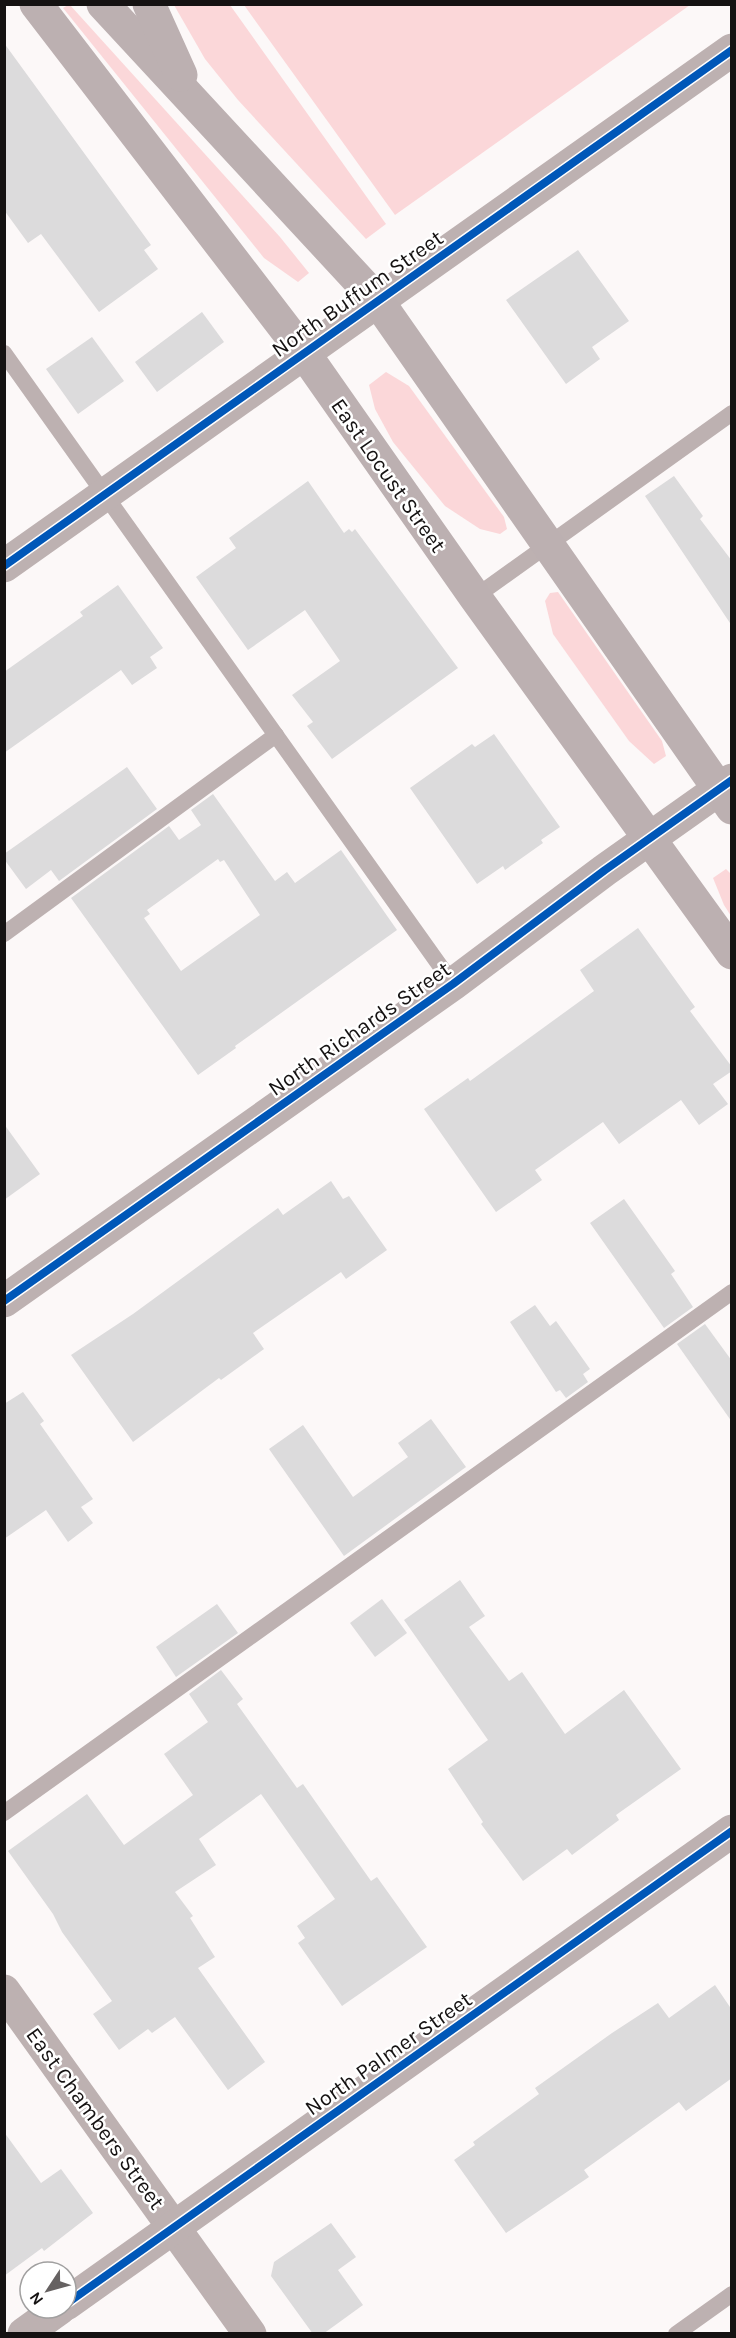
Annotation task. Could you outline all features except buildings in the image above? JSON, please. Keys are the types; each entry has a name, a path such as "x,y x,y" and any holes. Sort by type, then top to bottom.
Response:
{"main road":[{"name":"East Locust Street","path":"36,4 304,352 474,597 732,953"},
{"path":"103,4 377,300 546,545 727,793"},
{"path":"149,4 192,99"}],"street":[{"name":"North Buffum Street","path":"4,566 732,50"},
{"name":"North Richards Street","path":"4,1301 453,984 650,838 727,793"},
{"name":"North Palmer Street","path":"78,2295 732,1831"},
{"name":"East Chambers Street","path":"4,1991 250,2334"},
{"path":"24,2334 43,2320"}],"lane":[{"path":"4,353 453,984"},
{"path":"474,597 732,413"},
{"path":"4,934 276,735"},
{"path":"4,1813 732,1292"},
{"path":"676,2334 732,2294"}],"shaded area":[{"path":"68,5 280,237 309,273 298,282 264,258 63,8"},
{"path":"174,5 230,5 386,224 366,239 238,100 205,59"},
{"path":"244,5 690,5 395,215"},
{"path":"386,372 409,386 504,517 507,529 500,534 480,529 445,506 393,442 375,409 369,385"},
{"path":"558,592 662,741 666,756 654,764 629,741 553,634 545,601 550,593"},
{"path":"726,869 731,874 731,916 713,878"}],"cycle path":[{"path":"4,566 732,50"},
{"path":"4,1301 453,984 605,870 732,780"},
{"path":"78,2295 732,1831"}]}
